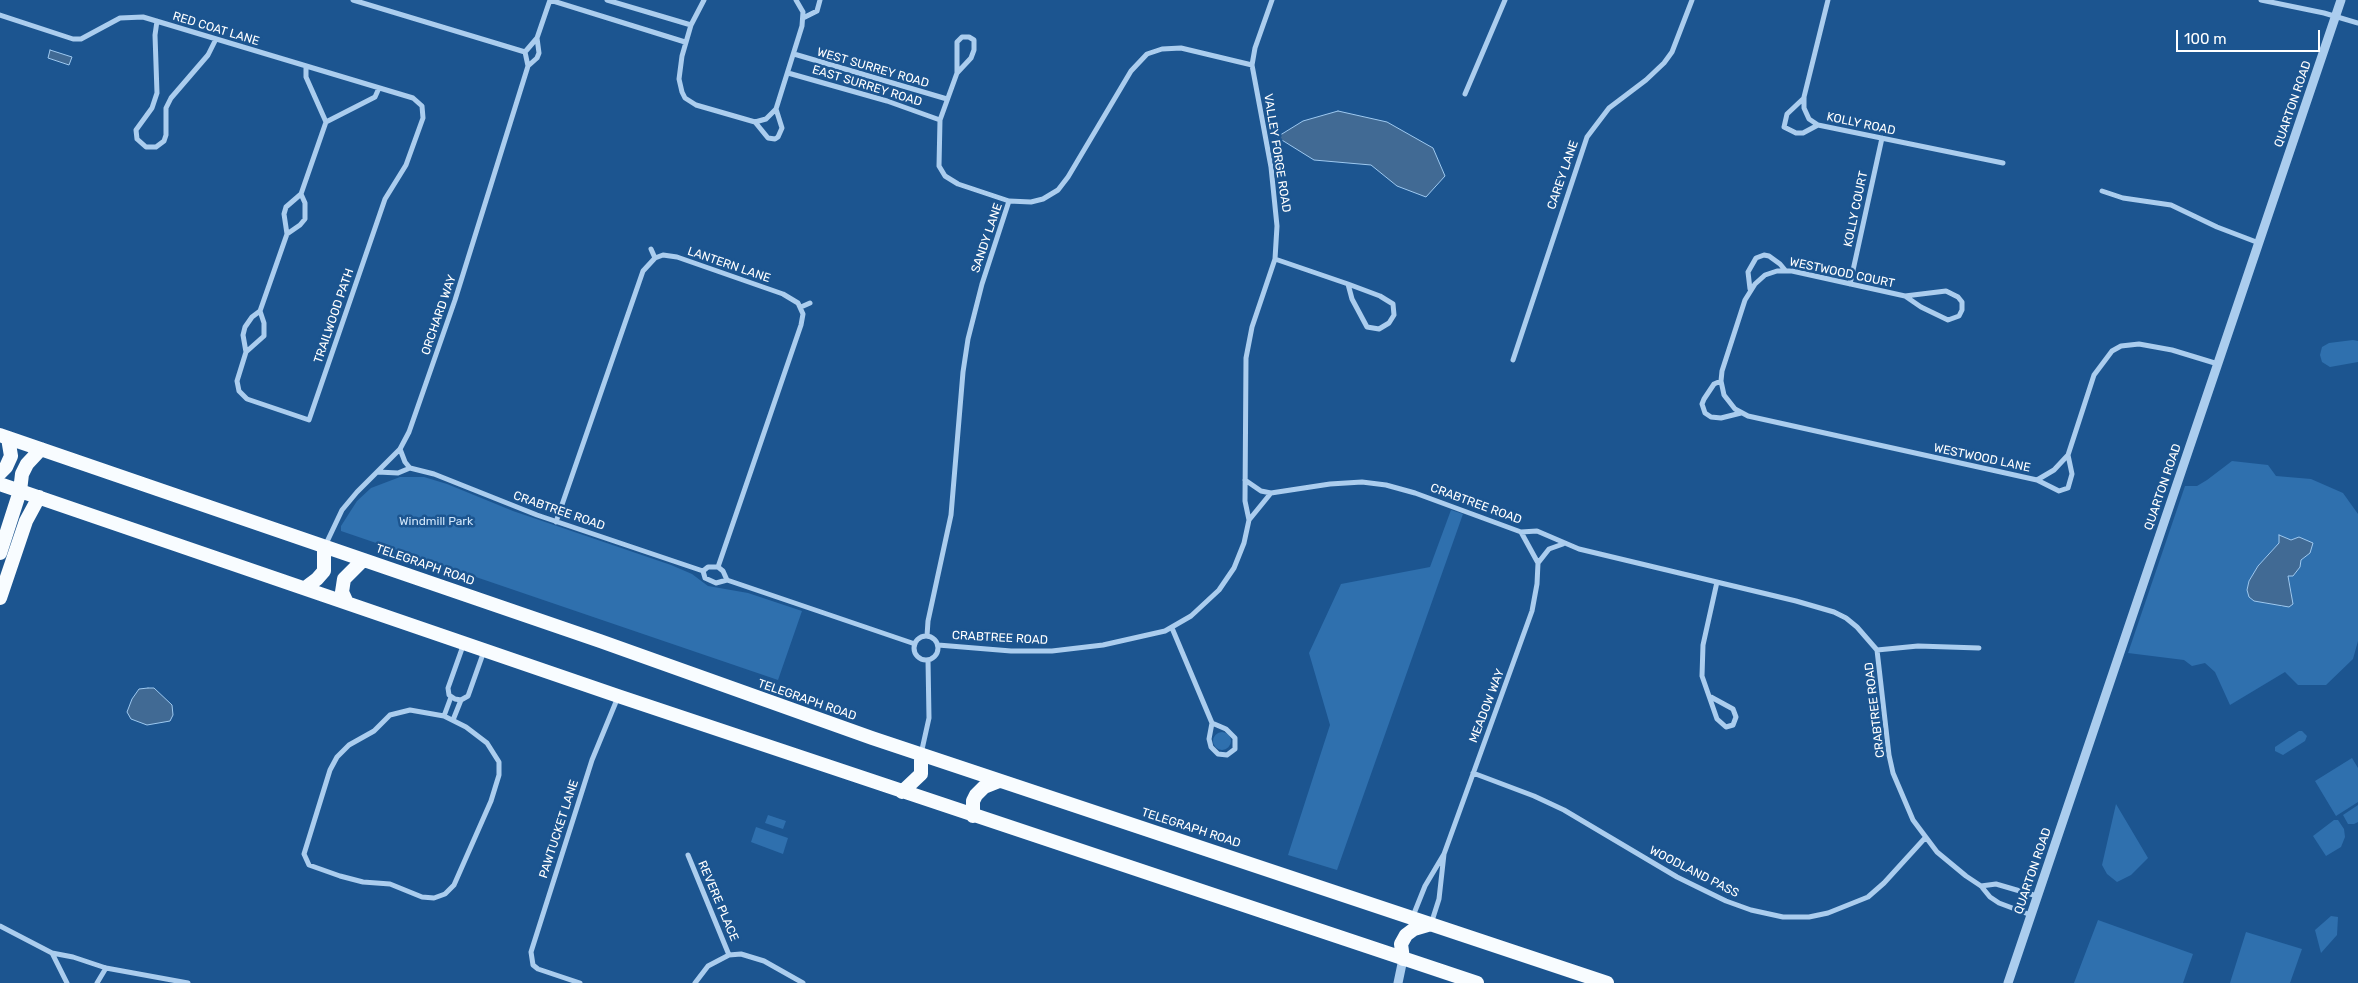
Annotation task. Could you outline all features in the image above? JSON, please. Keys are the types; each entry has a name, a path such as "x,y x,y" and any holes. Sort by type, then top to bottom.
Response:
{"highway":[{"name":"TELEGRAPH ROAD","path":"4,436 921,755 1607,983"},
{"path":"0,473 6,467 11,456 4,436"},
{"path":"0,553 20,491 24,468 41,449"},
{"path":"0,484 973,816 1477,983"},
{"path":"0,598 26,521 39,497"},
{"path":"305,588 324,571 324,547"},
{"path":"347,603 342,592 344,579 363,560"},
{"path":"902,792 921,774 921,755"},
{"path":"973,816 973,802 976,794 984,787 999,781"},
{"path":"1404,959 1401,944 1406,935 1414,929 1431,924"}],"street":[{"path":"353,0 525,52"},
{"path":"550,0 685,42"},
{"name":"ORCHARD WAY","path":"324,547 342,510 357,492 400,449 421,403 528,66 525,52 537,38 550,0"},
{"path":"607,0 691,25"},
{"path":"704,0 691,25 685,42 679,79 682,92 685,98 696,105 755,122 766,119 776,109 794,54 803,18 801,7 796,0"},
{"path":"803,18 817,11 820,0"},
{"path":"1252,65 1255,48 1272,0"},
{"path":"1465,94 1505,0"},
{"name":"CAREY LANE","path":"1513,360 1587,137 1609,108 1655,73 1664,62 1675,44 1692,0"},
{"path":"1818,125 1803,133 1796,133 1784,126 1787,114 1804,98 1828,0"},
{"path":"2261,0 2336,16 2358,23"},
{"name":"QUARTON ROAD","path":"2008,983 2342,0"},
{"name":"RED COAT LANE","path":"0,15 73,39 81,39 114,20 127,16 143,17 413,98 418,101 424,111"},
{"path":"157,21 155,35 157,92 152,108 136,130 137,139 146,147 156,147 164,141 166,135 166,108 170,98 208,55 216,39"},
{"path":"957,73 957,42 962,37 969,37 974,40 974,50 971,58 957,73 946,99 940,120 939,166 946,176 958,184 1009,201"},
{"name":"ORCHARD WAY","path":"528,66 537,58 539,53 537,38"},
{"name":"SANDY LANE","path":"927,636 928,621 951,515 963,372 968,339 982,284 1009,201 1037,201 1058,190 1068,177 1131,70 1147,54 1162,49 1180,48 1252,65"},
{"name":"WEST SURREY ROAD","path":"794,54 946,99"},
{"name":"VALLEY FORGE ROAD","path":"1250,520 1245,500 1246,358 1252,327 1274,259 1277,226 1274,189 1252,65"},
{"path":"306,66 306,77 326,122 374,97 379,88"},
{"name":"EAST SURREY ROAD","path":"788,73 888,102 940,120"},
{"name":"KOLLY ROAD","path":"1804,98 1806,114 1813,123 1818,125 2003,163"},
{"path":"755,122 768,138 775,139 782,128 776,109"},
{"name":"TRAILWOOD PATH","path":"326,122 301,194 286,206 284,214 287,234 260,312 252,317 245,327 243,335 246,352 237,381 238,391 243,396 309,420 385,199 406,165 424,111"},
{"name":"KOLLY COURT","path":"1850,284 1882,138"},
{"path":"2102,191 2123,198 2171,205 2217,228 2259,243"},
{"name":"TRAILWOOD PATH","path":"287,234 300,226 305,219 305,203 301,194"},
{"path":"556,522 643,271 655,258 651,249"},
{"name":"LANTERN LANE","path":"655,258 663,255 677,257 783,294 794,299 801,307"},
{"path":"1741,414 1728,400 1722,389 1721,381 1722,370 1750,289 1748,272 1756,258 1769,256 1780,264 1784,270"},
{"path":"1274,259 1348,284 1380,296 1393,304 1394,315 1390,323 1379,329 1371,329 1364,324 1352,299 1348,284"},
{"name":"WESTWOOD COURT","path":"1750,289 1765,275 1784,270 1905,296 1946,291 1958,297 1962,302 1962,310 1959,316 1948,320 1921,307 1905,296"},
{"path":"718,567 801,325 801,307 810,303"},
{"name":"TRAILWOOD PATH","path":"246,352 264,336 264,322 260,312"},
{"name":"WESTWOOD LANE","path":"1741,414 2037,480 2054,470 2068,455 2094,374 2103,360 2112,351 2121,346 2139,344 2172,350 2218,364"},
{"path":"1721,381 1714,384 1704,399 1702,404 1705,413 1711,417 1721,418 1741,414"},
{"path":"400,449 405,462 410,468"},
{"path":"2037,480 2059,491 2068,488 2072,474 2068,455"},
{"name":"CRABTREE ROAD","path":"378,472 398,473 410,468 448,479 556,522 703,571 705,578 716,584 721,584 727,580 915,644"},
{"path":"1245,480 1261,491 1272,493"},
{"name":"CRABTREE ROAD","path":"938,645 1011,651 1052,651 1113,643 1172,628 1201,608 1227,579 1244,543 1250,520 1272,493 1330,484 1362,482 1386,485 1415,493 1521,532 1531,531 1545,534 1563,544 1612,558 1796,600 1834,612 1857,627 1877,650 1881,668 1885,726 1893,773 1913,820 1925,838 1951,865 1981,886 1990,897 1999,903 2031,915"},
{"path":"1521,532 1538,563 1549,550 1563,544"},
{"name":"MEADOW WAY","path":"1413,918 1425,886 1444,854 1528,626 1536,595 1538,563"},
{"path":"703,571 708,567 718,567 723,570 727,580"},
{"path":"1711,698 1733,709 1736,717 1733,726 1726,727 1719,723 1704,682 1701,661 1717,582"},
{"path":"1172,628 1212,723 1209,739 1211,747 1214,751 1227,756 1235,749 1235,738 1226,729 1212,723"},
{"path":"927,636 934,639 938,645 936,655 928,660 917,656 915,644 919,638 927,636"},
{"path":"444,716 451,697 448,688 464,643"},
{"path":"1877,650 1918,646 1979,648"},
{"path":"453,720 461,700 468,696 484,650"},
{"path":"921,755 929,718 928,660"},
{"name":"PAWTUCKET LANE","path":"580,983 538,969 533,965 531,952 592,760 618,696"},
{"path":"451,697 461,700"},
{"path":"420,711 453,720 487,743 497,757 499,769 496,785 484,818 450,890 439,897 422,897 397,886 355,881 309,864 304,854 305,847 330,770 342,751 374,731 397,712 420,711"},
{"name":"WOODLAND PASS","path":"1473,772 1564,810 1677,877 1720,898 1751,910 1783,917 1809,917 1828,913 1868,896 1884,883 1925,838"},
{"name":"MEADOW WAY","path":"1431,924 1439,899 1444,854"},
{"name":"REVERE PLACE","path":"688,855 729,955"},
{"path":"1981,886 1996,884 2037,896"},
{"path":"0,926 52,953 73,957 106,968 188,983"},
{"path":"52,953 67,983"},
{"path":"695,983 708,966 729,955 741,954 753,956 803,983"},
{"path":"1398,983 1404,959"},
{"path":"97,983 106,968"}],"green space":[{"path":"2358,341 2358,362 2330,367 2322,362 2320,355 2322,347 2329,343"},
{"path":"2232,461 2268,465 2276,476 2311,479 2343,493 2358,514 2358,641 2353,659 2326,685 2298,685 2285,672 2230,705 2215,672 2205,663 2192,666 2184,660 2128,653 2185,486 2197,486","holes":["2279,536 2291,540 2305,557 2300,560 2300,567 2288,575 2292,595 2282,607 2278,604 2264,603 2249,597 2247,590 2249,581 2258,566 2279,543"]},
{"name":"Windmill Park","path":"400,477 424,477 447,484 513,511 671,565 692,574 708,586 748,593 802,611 778,680 341,531 341,526 357,501 371,488"},
{"path":"1451,510 1463,514 1337,870 1288,855 1330,725 1309,653 1341,584 1430,567"},
{"path":"2299,731 2302,731 2307,736 2305,741 2283,755 2275,751 2275,747"},
{"path":"1222,732 1228,735 1231,741 1228,747 1222,750 1216,747 1213,741 1216,735"},
{"path":"2352,758 2358,768 2358,802 2336,816 2315,781"},
{"path":"2116,804 2148,858 2131,875 2117,882 2107,874 2102,865"},
{"path":"2358,805 2358,822 2348,824 2343,815"},
{"path":"768,815 786,821 783,829 765,823"},
{"path":"2334,820 2338,820 2344,829 2345,837 2341,847 2326,856 2313,836"},
{"path":"756,827 788,838 783,854 751,842"},
{"path":"2331,916 2338,917 2337,935 2321,953 2315,930"},
{"path":"2098,920 2193,954 2183,983 2074,983"},
{"path":"2246,932 2302,949 2290,983 2230,983"}],"shaded area":[{"path":"50,50 72,57 69,65 48,58"},
{"path":"1338,111 1387,122 1433,148 1445,176 1426,197 1397,186 1371,165 1314,160 1277,137 1303,121"},
{"path":"2279,535 2291,540 2299,537 2313,543 2310,553 2301,560 2300,567 2293,576 2288,576 2293,604 2289,607 2254,601 2249,597 2247,590 2249,581 2258,566 2279,543"},
{"path":"154,688 172,705 173,715 170,721 147,725 131,719 127,712 132,699 139,689"}]}
